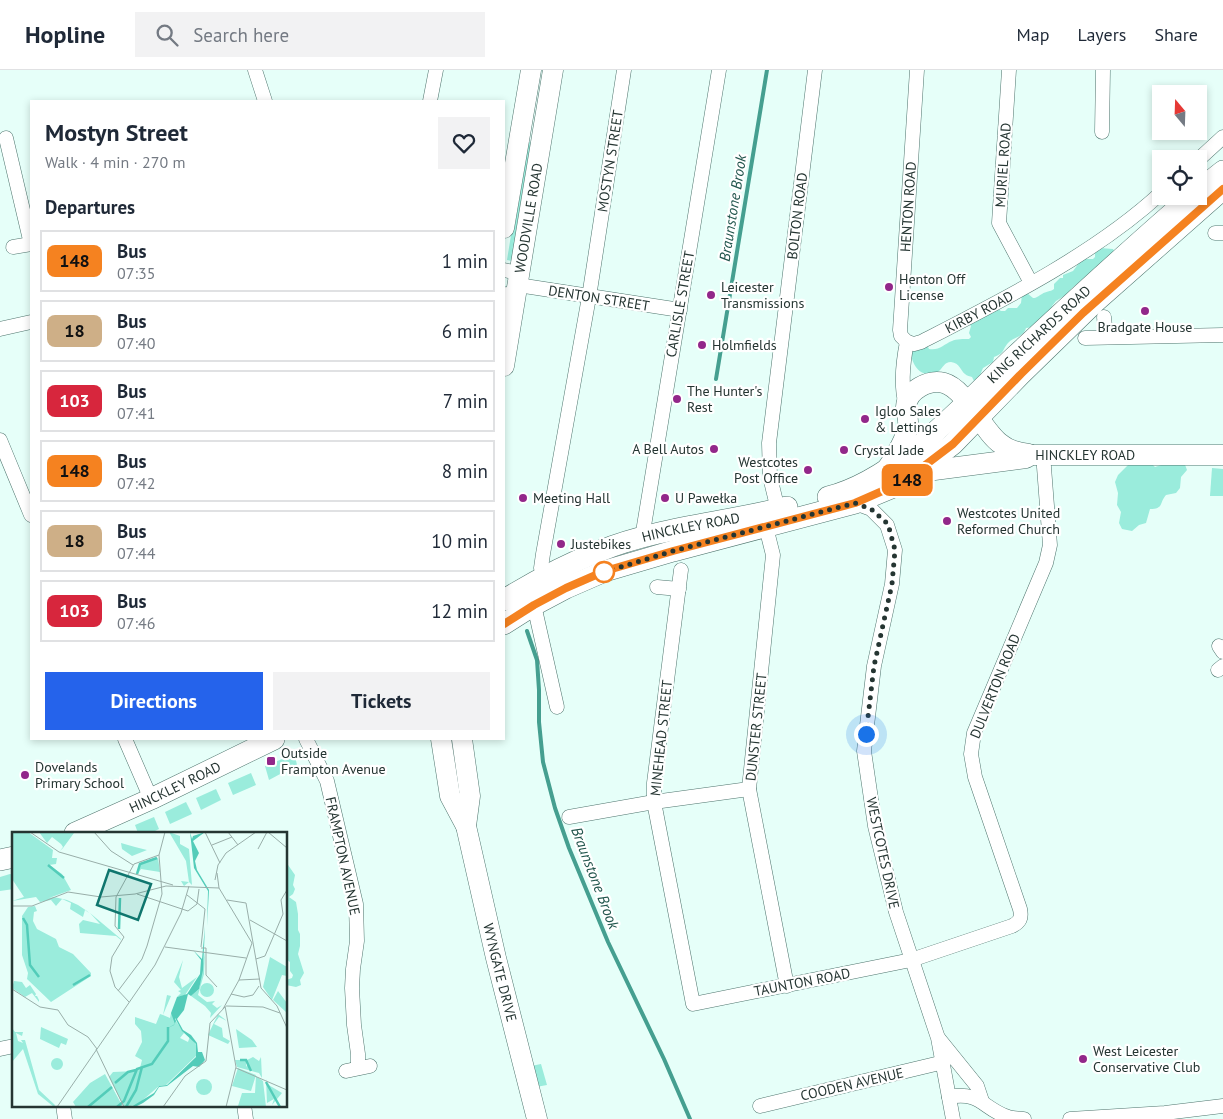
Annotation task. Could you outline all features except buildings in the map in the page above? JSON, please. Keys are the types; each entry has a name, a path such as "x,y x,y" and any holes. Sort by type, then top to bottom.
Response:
{"main road":[{"path":"1207,184 1223,171"},
{"name":"KING RICHARDS ROAD","path":"902,476 944,424 973,410 1223,189"},
{"name":"KING RICHARDS ROAD","path":"902,476 950,448 973,410 1067,308 1182,205"},
{"name":"HINCKLEY ROAD","path":"507,594 601,551 642,538 778,510 902,476"},
{"name":"HINCKLEY ROAD","path":"505,623 566,588 605,571 855,503 902,476"},
{"name":"HINCKLEY ROAD","path":"77,832 272,740"}],"street":[{"path":"255,70 265,100"},
{"path":"430,100 436,70"},
{"name":"WOODVILLE ROAD","path":"505,222 531,70"},
{"name":"WOODVILLE ROAD","path":"505,355 511,289 542,136 553,70"},
{"name":"MOSTYN STREET","path":"545,576 541,568 543,554 589,297 624,70"},
{"name":"CARLISLE STREET","path":"642,538 719,70"},
{"name":"BOLTON ROAD","path":"778,510 770,477 769,443 815,70"},
{"name":"HENTON ROAD","path":"907,342 900,330 917,70"},
{"name":"MURIEL ROAD","path":"1009,70 999,223 1031,283"},
{"path":"1102,132 1103,70"},
{"path":"520,131 542,136"},
{"path":"1207,152 1223,137"},
{"path":"6,138 5,156 30,241"},
{"name":"KIRBY ROAD","path":"907,342 914,344 921,342 1031,283 1086,249 1152,201"},
{"path":"13,247 30,244"},
{"path":"505,270 509,270 518,277 511,289"},
{"name":"DENTON STREET","path":"511,289 589,297 680,310"},
{"path":"1104,317 1106,338"},
{"path":"0,329 30,322"},
{"path":"1085,338 1223,335"},
{"path":"902,476 897,454 908,427 904,399 903,363 907,342"},
{"path":"906,407 909,399 923,385 934,382 945,383 953,388 973,410 1001,445 1011,450 1037,455"},
{"path":"0,440 30,512"},
{"name":"HINCKLEY ROAD","path":"902,476 1037,455 1223,455"},
{"name":"DULVERTON ROAD","path":"911,960 1012,926 1021,919 1020,909 975,777 971,754 974,733 1046,564 1050,545 1037,455"},
{"name":"WESTCOTES DRIVE","path":"855,503 871,509 888,524 895,550 892,584 874,666 864,751 875,826 896,912 938,1038 944,1062 953,1119"},
{"name":"DUNSTER STREET","path":"766,527 773,555 749,789 787,986"},
{"name":"MINEHEAD STREET","path":"681,570 654,783 654,802 693,1004"},
{"path":"657,587 679,589"},
{"path":"534,605 557,707"},
{"path":"125,740 151,798"},
{"name":"FRAMPTON AVENUE","path":"306,740 326,781 356,904 357,941 352,988 358,1068"},
{"name":"WYNGATE DRIVE","path":"441,740 450,796 466,826 536,1119"},
{"name":"WYNGATE DRIVE","path":"462,740 470,796 466,826"},
{"path":"569,818 654,802 749,789"},
{"name":"TAUNTON ROAD","path":"693,1004 911,960"},
{"name":"WESTCOTES DRIVE","path":"938,1038 977,1086 982,1101"},
{"name":"COODEN AVENUE","path":"760,1106 944,1062"},
{"path":"949,1097 965,1096 982,1101 1008,1117 1024,1119"},
{"path":"63,1106 65,1119"},
{"path":"244,1106 246,1119"},
{"path":"1070,1119 1223,1106"}],"green space":[{"path":"526,142 536,143 517,262 507,260"},
{"path":"1100,248 1113,249 1115,253 1067,294 1056,301 1051,311 1034,327 1026,328 1023,334 1010,341 1002,353 994,357 993,362 983,368 978,380 974,381 958,365 951,362 933,374 923,373 916,367 911,351 927,345 929,349 936,349 954,340 969,339 971,337 969,333 971,326 969,324 998,309 1005,311 1008,308 1017,308 1021,303 1022,295 1027,293 1034,298 1054,289 1054,284 1060,278 1063,278 1063,275 1073,271 1082,259 1093,259 1095,253"},
{"path":"1150,462 1155,467 1161,465 1162,462 1184,462 1187,470 1181,477 1180,488 1176,493 1166,495 1159,507 1150,509 1146,523 1139,525 1132,531 1122,529 1119,523 1121,512 1117,505 1118,493 1115,482 1118,475 1128,465"},
{"path":"1212,468 1223,469 1223,496 1210,496"},
{"path":"292,755 295,756 297,765 269,780 265,766"},
{"path":"251,773 256,785 233,795 228,783"},
{"path":"216,789 221,800 201,810 196,798"},
{"path":"186,802 192,814 170,824 165,812"},
{"path":"154,817 159,829 153,832 138,832 135,825"},
{"path":"288,865 295,875 293,885 295,889 289,897 296,902 300,934 298,954 304,973 300,980 301,985 296,987 288,985 288,979 292,978 293,975 290,971 290,962 288,960"},
{"path":"12,874 12,889 0,891 0,877"},
{"path":"541,1064 547,1085 536,1087 531,1066"}],"waterway":[{"name":"Braunstone Brook","path":"716,379 767,70"},
{"name":"Braunstone Brook","path":"527,631 537,660 539,722 543,762 555,808 569,848 608,942 664,1059 690,1119"}],"bus line":[{"name":"148","path":"505,623 566,588 605,571 855,503 903,482 946,451 1083,313 1223,189"}],"place":[{"name":"Henton Off License","path":"889,287"},
{"name":"Leicester Transmissions","path":"711,295"},
{"name":"Bradgate House","path":"1145,311"},
{"name":"Holmfields","path":"702,345"},
{"name":"The Hunter's Rest","path":"677,399"},
{"name":"Igloo Sales & Lettings","path":"865,419"},
{"name":"A Bell Autos","path":"714,449"},
{"name":"Crystal Jade","path":"844,450"},
{"name":"Westcotes Post Office","path":"808,470"},
{"name":"Meeting Hall","path":"523,498"},
{"name":"U Pawełka","path":"665,498"},
{"name":"Westcotes United Reformed Church","path":"947,521"},
{"name":"Justebikes","path":"561,544"},
{"name":"Outside Frampton Avenue","path":"271,761"},
{"name":"Dovelands Primary School","path":"25,775"},
{"name":"West Leicester Conservative Club","path":"1083,1059"}],"route":[{"path":"604,572 673,551 855,503 871,509 888,524 895,550 892,584 874,666 866,734"}]}
